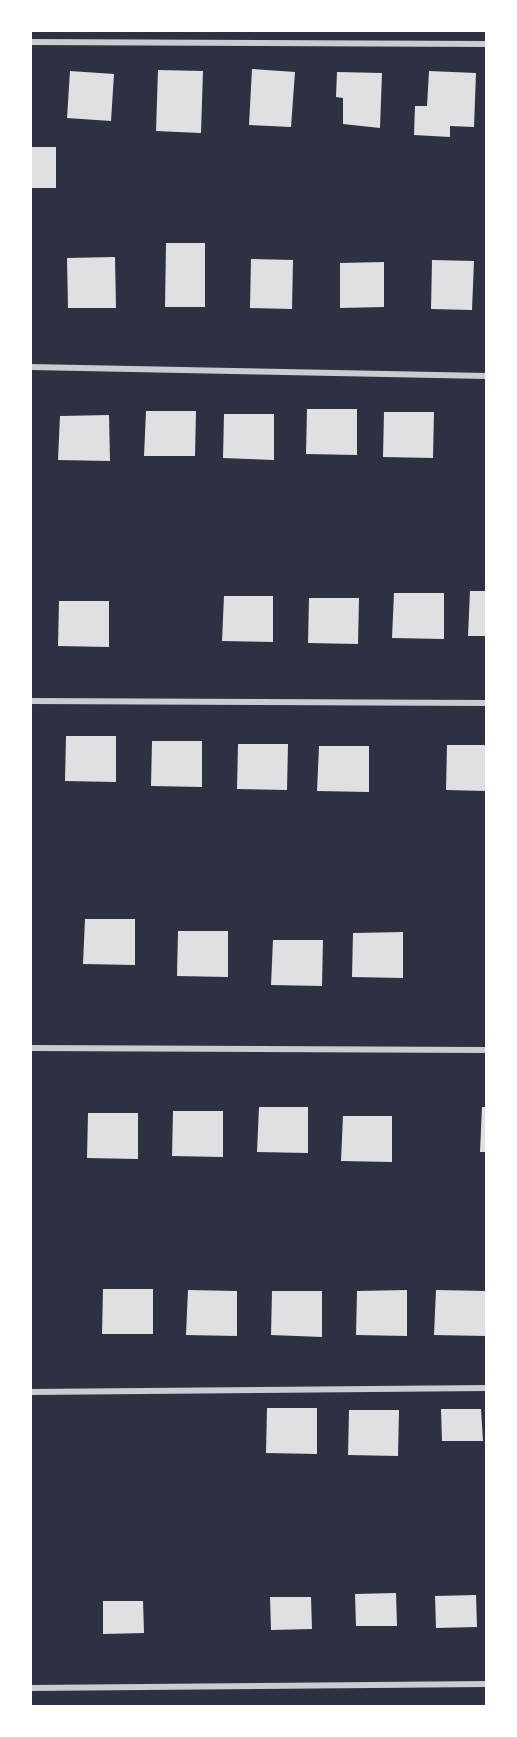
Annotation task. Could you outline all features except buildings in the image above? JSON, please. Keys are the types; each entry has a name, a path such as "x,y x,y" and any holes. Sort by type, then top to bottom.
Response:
{"street":[{"path":"30,42 487,44"},
{"path":"30,367 487,376"},
{"path":"30,700 487,703"},
{"path":"30,1048 487,1050"},
{"path":"30,1392 487,1388"},
{"path":"30,1688 487,1684"}]}
